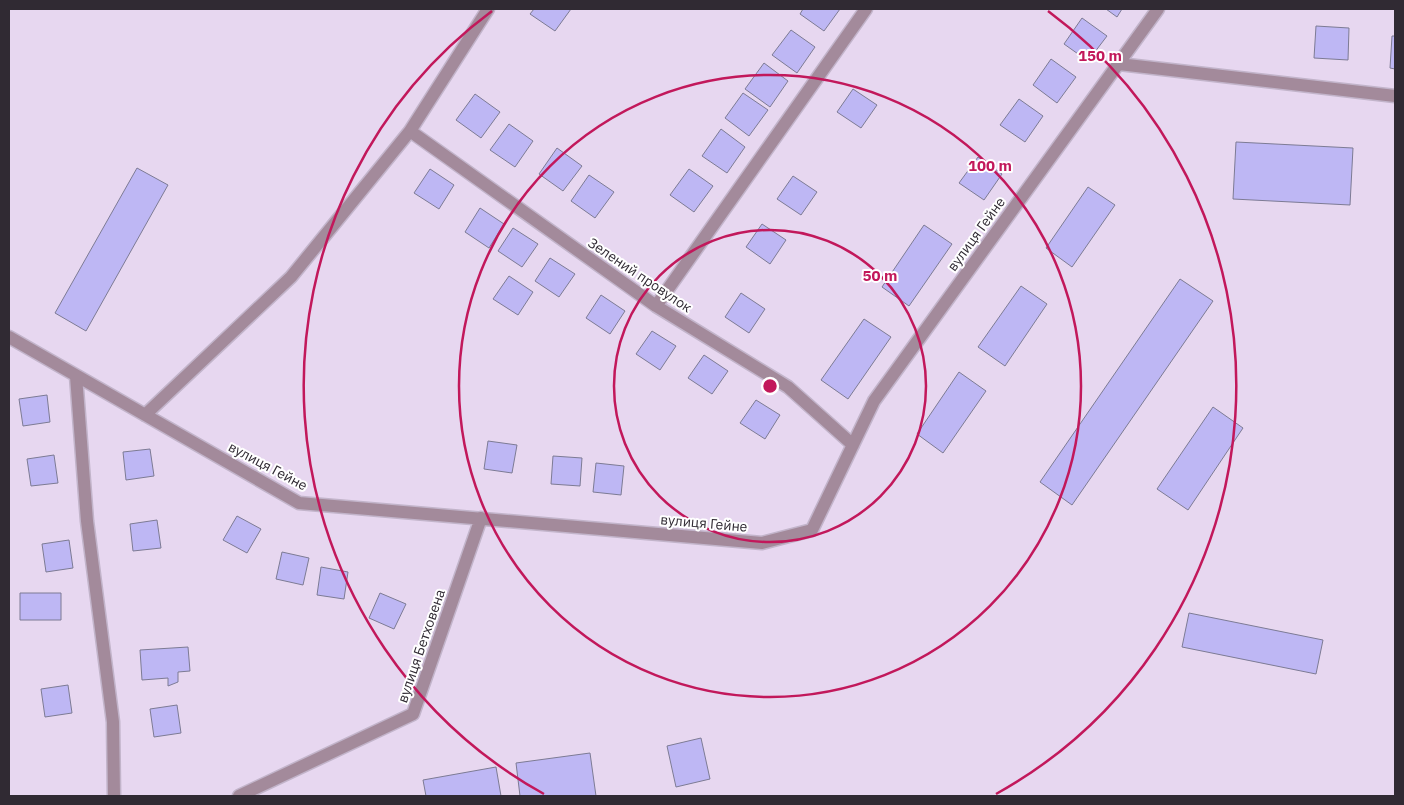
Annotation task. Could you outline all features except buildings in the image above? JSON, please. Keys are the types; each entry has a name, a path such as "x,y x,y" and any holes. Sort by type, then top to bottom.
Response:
{"street":[{"path":"144,415 290,277 410,131 488,9"},
{"path":"656,306 866,9"},
{"name":"вулиця Гейне","path":"9,337 299,503 762,543 812,530 874,402 1158,9"},
{"path":"1118,64 1395,96"},
{"name":"Зелений провулок","path":"410,131 656,306 788,387 853,445"},
{"path":"76,376 87,520 112,722 114,796"},
{"name":"вулиця Бетховена","path":"238,796 413,714 481,518"}]}
